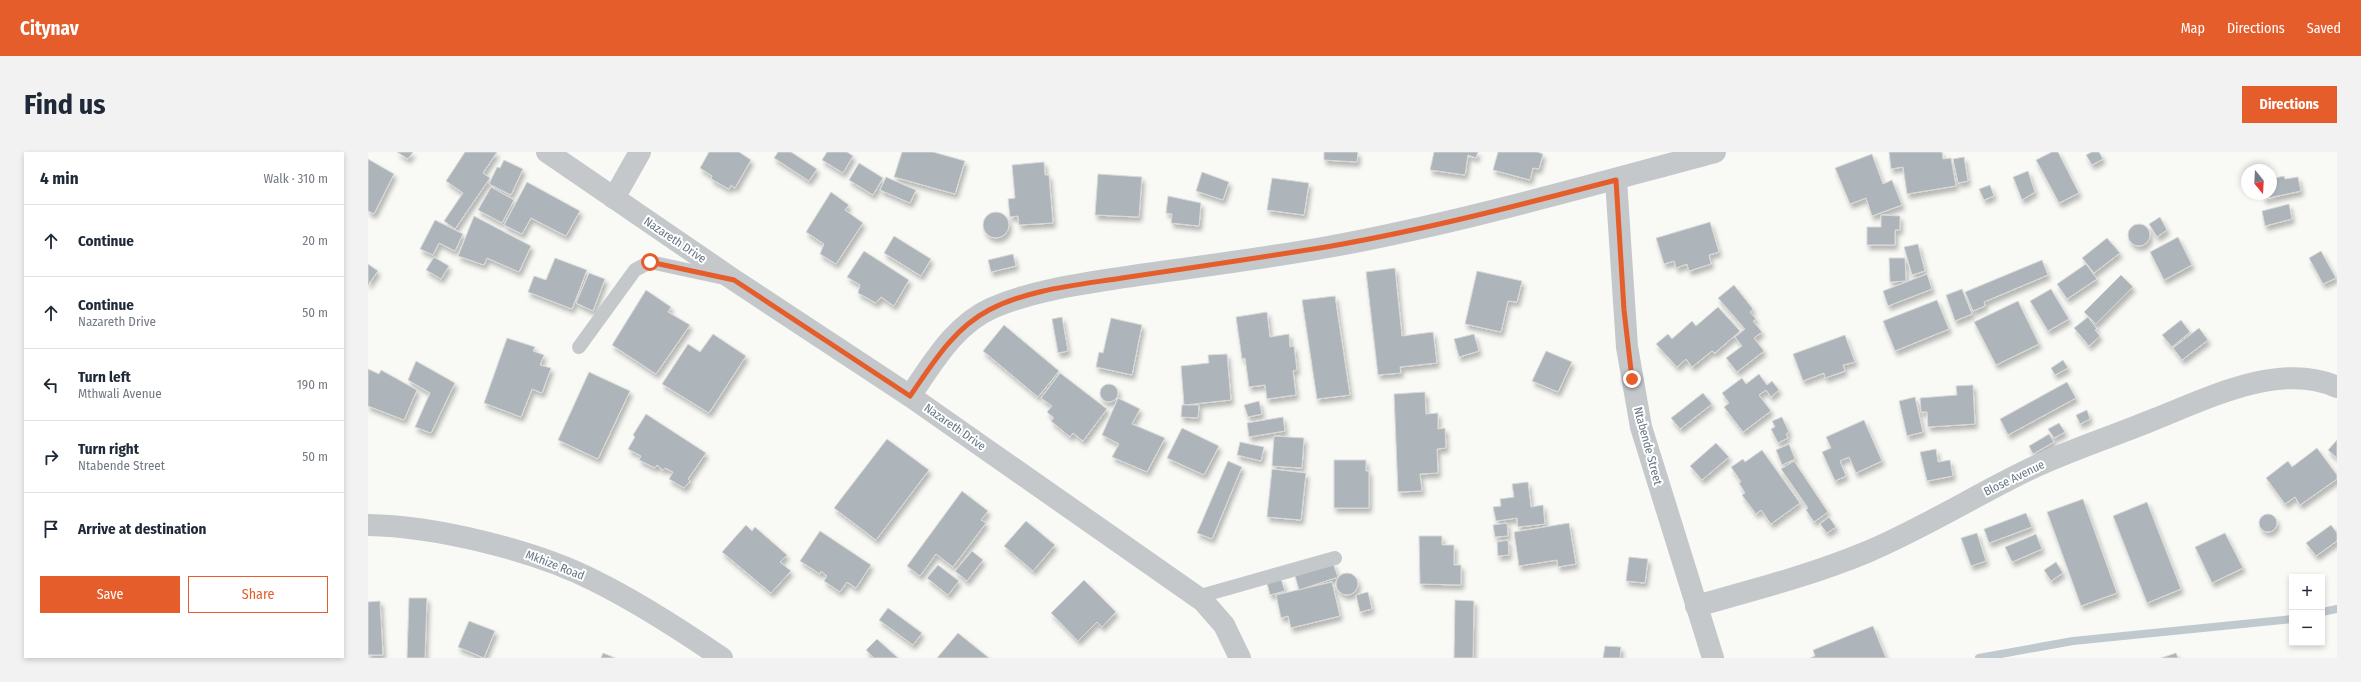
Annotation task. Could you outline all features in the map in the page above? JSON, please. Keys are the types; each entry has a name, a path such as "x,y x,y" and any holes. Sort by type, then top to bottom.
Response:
{"street":[{"name":"Nazareth Drive","path":"547,152 734,280 910,396 1197,597 1224,625 1240,658"},
{"path":"614,198 640,152"},
{"path":"910,396 949,341 968,322 990,309 1019,298 1064,287 1327,247 1379,237 1520,206 1616,180 1689,155 1715,152"},
{"name":"Ntabende Street","path":"1616,180 1624,310 1632,379 1641,427 1713,658"},
{"name":"Blose Avenue","path":"1696,606 1774,585 1867,552 2032,468 2217,394 2250,385 2282,379 2312,378 2337,385"},
{"name":"Mkhize Road","path":"368,525 389,525 455,536 524,553 592,579 689,635 722,658"}],"lane":[{"path":"578,347 635,270 642,265 650,262 734,280"},
{"path":"1197,597 1335,558"}],"building":[{"path":"397,152 413,152 408,159"},
{"path":"465,152 497,152 483,173 490,178 455,229 444,221 463,193 446,181"},
{"path":"709,152 739,152 751,160 735,188 731,185 729,189 711,179 712,176 700,168"},
{"path":"778,152 791,152 817,169 809,181 774,158"},
{"path":"827,152 847,152 853,156 843,173 822,160"},
{"path":"902,152 933,152 965,161 955,194 894,177"},
{"path":"1324,152 1358,152 1357,162 1324,160"},
{"path":"1434,152 1478,152 1476,158 1468,155 1465,175 1430,170"},
{"path":"1498,152 1537,152 1543,154 1539,169 1533,168 1530,180 1493,170"},
{"path":"1889,152 1942,152 1943,159 1951,158 1956,186 1907,194 1903,167 1891,169"},
{"path":"2052,152 2058,152 2079,193 2059,203 2036,160"},
{"path":"2092,152 2099,152 2103,159 2092,165 2086,155"},
{"path":"1872,154 1883,184 1892,180 1902,205 1872,216 1866,198 1850,204 1835,168"},
{"path":"1964,157 1968,181 1958,183 1953,159"},
{"path":"368,159 394,174 374,214 368,211"},
{"path":"504,160 523,169 511,195 489,184 497,167 500,168"},
{"path":"1044,162 1045,175 1049,175 1053,223 1019,225 1018,216 1010,217 1008,199 1015,198 1012,165"},
{"path":"859,163 883,178 873,195 849,180"},
{"path":"2028,171 2035,192 2022,200 2013,177"},
{"path":"1202,172 1229,182 1223,200 1196,191"},
{"path":"1098,174 1142,177 1139,217 1095,215"},
{"path":"2284,176 2285,179 2298,177 2301,191 2277,196 2277,178"},
{"path":"886,177 916,190 910,203 880,190"},
{"path":"1272,178 1309,183 1304,215 1267,210"},
{"path":"527,182 580,211 566,236 531,218 522,234 504,225"},
{"path":"1990,185 1994,196 1984,200 1979,189"},
{"path":"491,187 514,200 502,223 478,210"},
{"path":"831,192 849,205 845,210 863,223 836,264 820,254 824,244 806,232"},
{"path":"1168,196 1201,203 1199,226 1171,223 1172,214 1166,213"},
{"path":"2289,204 2292,219 2265,226 2262,211"},
{"path":"996,212 1006,215 1009,225 1006,235 996,238 986,235 983,225 986,215"},
{"path":"1881,215 1900,216 1900,230 1895,230 1895,245 1867,245 1867,227 1881,227"},
{"path":"474,216 531,246 519,272 487,258 484,265 458,256"},
{"path":"2160,217 2167,230 2157,237 2149,224"},
{"path":"435,220 463,234 455,251 439,243 433,255 420,249"},
{"path":"1710,222 1719,252 1709,255 1711,264 1689,271 1687,264 1676,268 1674,261 1664,264 1656,238"},
{"path":"2139,224 2147,227 2150,235 2147,243 2139,246 2131,243 2128,235 2131,227"},
{"path":"894,236 931,259 921,276 884,253"},
{"path":"2178,237 2192,265 2164,280 2150,252"},
{"path":"2107,238 2120,253 2094,273 2082,258"},
{"path":"1918,244 1925,271 1912,275 1904,247"},
{"path":"864,251 909,280 894,306 881,297 876,303 858,293 860,285 847,277"},
{"path":"2321,251 2336,278 2323,284 2309,258"},
{"path":"1013,254 1016,266 991,272 988,260"},
{"path":"434,257 449,266 441,279 426,270"},
{"path":"555,258 587,270 572,309 528,292 534,276 546,280"},
{"path":"1889,258 1905,258 1906,281 1890,282"},
{"path":"2042,260 2048,275 1984,302 1985,306 1973,311 1965,292"},
{"path":"368,264 378,271 368,285"},
{"path":"2086,264 2097,279 2067,299 2057,284"},
{"path":"1395,268 1402,336 1433,332 1437,363 1400,367 1401,373 1378,375 1366,272"},
{"path":"1477,271 1522,281 1517,302 1508,301 1501,332 1465,324"},
{"path":"589,273 605,279 593,311 576,303"},
{"path":"1927,274 1932,289 1888,306 1883,291"},
{"path":"2121,275 2133,287 2096,324 2084,312"},
{"path":"1734,285 1753,309 1750,312 1756,319 1753,321 1762,332 1754,338 1764,351 1737,372 1726,358 1742,346 1735,337 1745,329 1718,298"},
{"path":"1962,289 1972,314 1955,321 1946,295"},
{"path":"2051,289 2069,319 2048,331 2030,301"},
{"path":"646,290 671,307 668,312 690,325 656,374 612,345"},
{"path":"1335,296 1350,395 1317,399 1302,300"},
{"path":"1937,300 1949,329 1895,351 1883,321"},
{"path":"2018,301 2039,344 1996,365 1974,322"},
{"path":"1718,307 1740,331 1715,353 1712,351 1692,367 1686,359 1677,367 1656,344 1668,334 1672,339 1692,321 1696,326"},
{"path":"1267,312 1270,337 1289,334 1290,347 1294,346 1297,370 1293,371 1296,395 1267,399 1265,385 1249,387 1245,358 1242,359 1236,317"},
{"path":"1062,317 1068,351 1058,353 1052,319"},
{"path":"2088,317 2097,329 2095,330 2100,336 2089,346 2074,328"},
{"path":"1111,318 1142,325 1132,375 1096,367 1099,352 1103,353"},
{"path":"2181,320 2190,332 2172,347 2162,335"},
{"path":"1004,325 1059,371 1038,397 983,351"},
{"path":"2199,328 2208,340 2182,360 2173,348"},
{"path":"713,334 746,356 709,413 662,384 688,344 700,352"},
{"path":"1474,334 1479,351 1459,357 1454,339"},
{"path":"1845,335 1855,362 1843,365 1845,371 1825,378 1824,373 1803,381 1793,354"},
{"path":"507,338 535,347 533,351 544,355 540,365 551,368 542,393 532,389 521,417 484,403"},
{"path":"1546,351 1572,362 1558,392 1532,381"},
{"path":"1227,354 1231,400 1184,405 1181,366 1209,363 1208,355"},
{"path":"2063,360 2068,368 2055,375 2051,368"},
{"path":"416,361 455,383 431,433 415,427 430,393 408,380"},
{"path":"368,369 379,374 381,370 417,390 404,420 368,406"},
{"path":"589,372 630,391 598,459 558,440"},
{"path":"1060,373 1107,409 1083,441 1073,433 1070,437 1051,421 1054,418 1047,412 1052,406 1041,398"},
{"path":"1759,374 1767,385 1772,381 1779,390 1771,397 1766,390 1759,395 1771,411 1743,432 1724,407 1729,403 1722,393 1742,378 1746,384"},
{"path":"2067,382 2076,398 2008,435 2000,419"},
{"path":"1109,384 1115,387 1118,393 1115,399 1109,402 1103,399 1100,393 1103,387"},
{"path":"1973,385 1975,424 1928,427 1927,412 1921,412 1920,398 1957,395 1956,386"},
{"path":"1425,392 1426,414 1438,413 1438,429 1445,428 1446,448 1437,449 1438,473 1420,474 1422,491 1398,492 1394,394"},
{"path":"1703,393 1712,404 1680,429 1671,418"},
{"path":"1915,397 1923,432 1907,436 1899,401"},
{"path":"1118,398 1140,409 1132,424 1165,438 1147,472 1112,457 1119,444 1102,435"},
{"path":"1259,401 1262,414 1248,417 1244,405"},
{"path":"1182,405 1199,405 1198,418 1181,417"},
{"path":"2087,410 2090,419 2080,424 2076,415"},
{"path":"646,414 706,453 688,479 690,481 684,488 669,479 673,472 665,468 663,470 657,465 655,468 639,460 641,456 628,449 635,437 633,435"},
{"path":"1283,417 1285,431 1249,437 1247,423"},
{"path":"1782,417 1789,432 1786,434 1788,438 1778,443 1771,429 1775,427 1772,421"},
{"path":"1864,420 1882,461 1856,473 1849,457 1840,461 1846,476 1835,481 1822,452 1831,448 1826,437"},
{"path":"2059,423 2065,432 2054,438 2048,429"},
{"path":"1182,428 1219,446 1204,475 1167,458"},
{"path":"2049,434 2054,442 2033,454 2029,446"},
{"path":"1274,436 1304,438 1302,468 1272,466"},
{"path":"887,439 929,470 876,540 834,508"},
{"path":"2337,440 2337,458 2328,450"},
{"path":"1240,442 1264,447 1261,461 1237,455"},
{"path":"1716,443 1729,457 1702,480 1690,466"},
{"path":"1789,444 1795,459 1782,465 1776,450"},
{"path":"2317,448 2337,475 2337,479 2300,505 2295,497 2285,504 2266,478 2288,461 2292,467"},
{"path":"1936,449 1938,462 1950,460 1953,476 1927,481 1920,452"},
{"path":"1762,450 1800,503 1771,524 1761,510 1756,514 1742,495 1745,493 1739,483 1741,482 1731,467 1743,459 1745,462"},
{"path":"1334,460 1366,460 1366,471 1369,471 1369,508 1334,508"},
{"path":"1228,461 1242,467 1212,539 1197,533"},
{"path":"1794,461 1828,512 1814,522 1806,510 1808,508 1781,469"},
{"path":"1272,469 1306,473 1301,520 1267,517"},
{"path":"1528,482 1531,507 1543,505 1545,524 1518,527 1517,518 1496,521 1493,507 1501,506 1500,499 1514,497 1512,484"},
{"path":"962,491 988,511 981,520 986,523 953,567 936,554 920,576 907,566"},
{"path":"2083,499 2117,593 2081,606 2047,512"},
{"path":"2147,502 2181,589 2147,603 2113,516"},
{"path":"2026,513 2032,527 1989,543 1984,529"},
{"path":"2268,514 2274,517 2277,523 2274,529 2268,532 2262,529 2259,523 2262,517"},
{"path":"1829,517 1836,527 1827,533 1820,524"},
{"path":"1026,521 1055,545 1033,571 1004,546"},
{"path":"1507,523 1508,536 1495,537 1493,525"},
{"path":"1569,523 1576,564 1558,567 1557,560 1519,566 1514,532"},
{"path":"746,525 752,531 755,527 787,555 780,562 791,571 771,593 722,552"},
{"path":"2331,525 2337,533 2337,541 2316,556 2306,543"},
{"path":"820,531 871,565 856,588 847,582 840,592 824,581 827,576 821,571 820,574 800,561"},
{"path":"1977,533 1986,561 1971,566 1961,538"},
{"path":"2225,533 2243,568 2212,583 2195,547"},
{"path":"2036,534 2042,549 2012,562 2005,547"},
{"path":"1419,536 1442,536 1442,545 1454,545 1454,565 1461,565 1461,585 1420,584"},
{"path":"1508,540 1509,555 1498,556 1497,542"},
{"path":"972,551 983,560 967,581 955,571"},
{"path":"1629,557 1648,559 1645,583 1626,581"},
{"path":"2056,562 2063,573 2051,581 2044,570"},
{"path":"1333,563 1338,577 1299,590 1295,576"},
{"path":"938,565 959,581 948,595 927,578"},
{"path":"1347,573 1355,576 1358,584 1355,592 1347,595 1339,592 1336,584 1339,576"},
{"path":"1281,579 1285,591 1270,595 1267,583"},
{"path":"1084,580 1116,612 1102,627 1097,622 1078,641 1051,613"},
{"path":"1332,582 1340,616 1291,628 1288,616 1281,618 1276,595"},
{"path":"1368,592 1372,609 1360,612 1356,595"},
{"path":"409,598 427,598 425,658 407,658"},
{"path":"1455,600 1474,601 1473,658 1454,658"},
{"path":"380,601 383,655 368,655 368,602"},
{"path":"888,608 922,633 913,645 879,620"},
{"path":"469,621 495,631 484,658 458,647"},
{"path":"1873,626 1886,658 1810,658 1815,656 1813,650"},
{"path":"958,633 989,658 937,658"},
{"path":"877,639 898,658 874,658 866,650"},
{"path":"1605,646 1621,647 1620,658 1603,658"},
{"path":"603,653 615,658 601,658"},
{"path":"2176,653 2178,658 2161,658"}],"waterway":[{"path":"2325,611 2337,609"},
{"path":"1979,658 2073,641 2289,619"}],"route":[{"path":"650,262 734,280 910,396 949,341 968,322 990,309 1019,298 1064,287 1327,247 1438,225 1520,206 1616,180 1624,310 1627,347 1632,379"}]}
